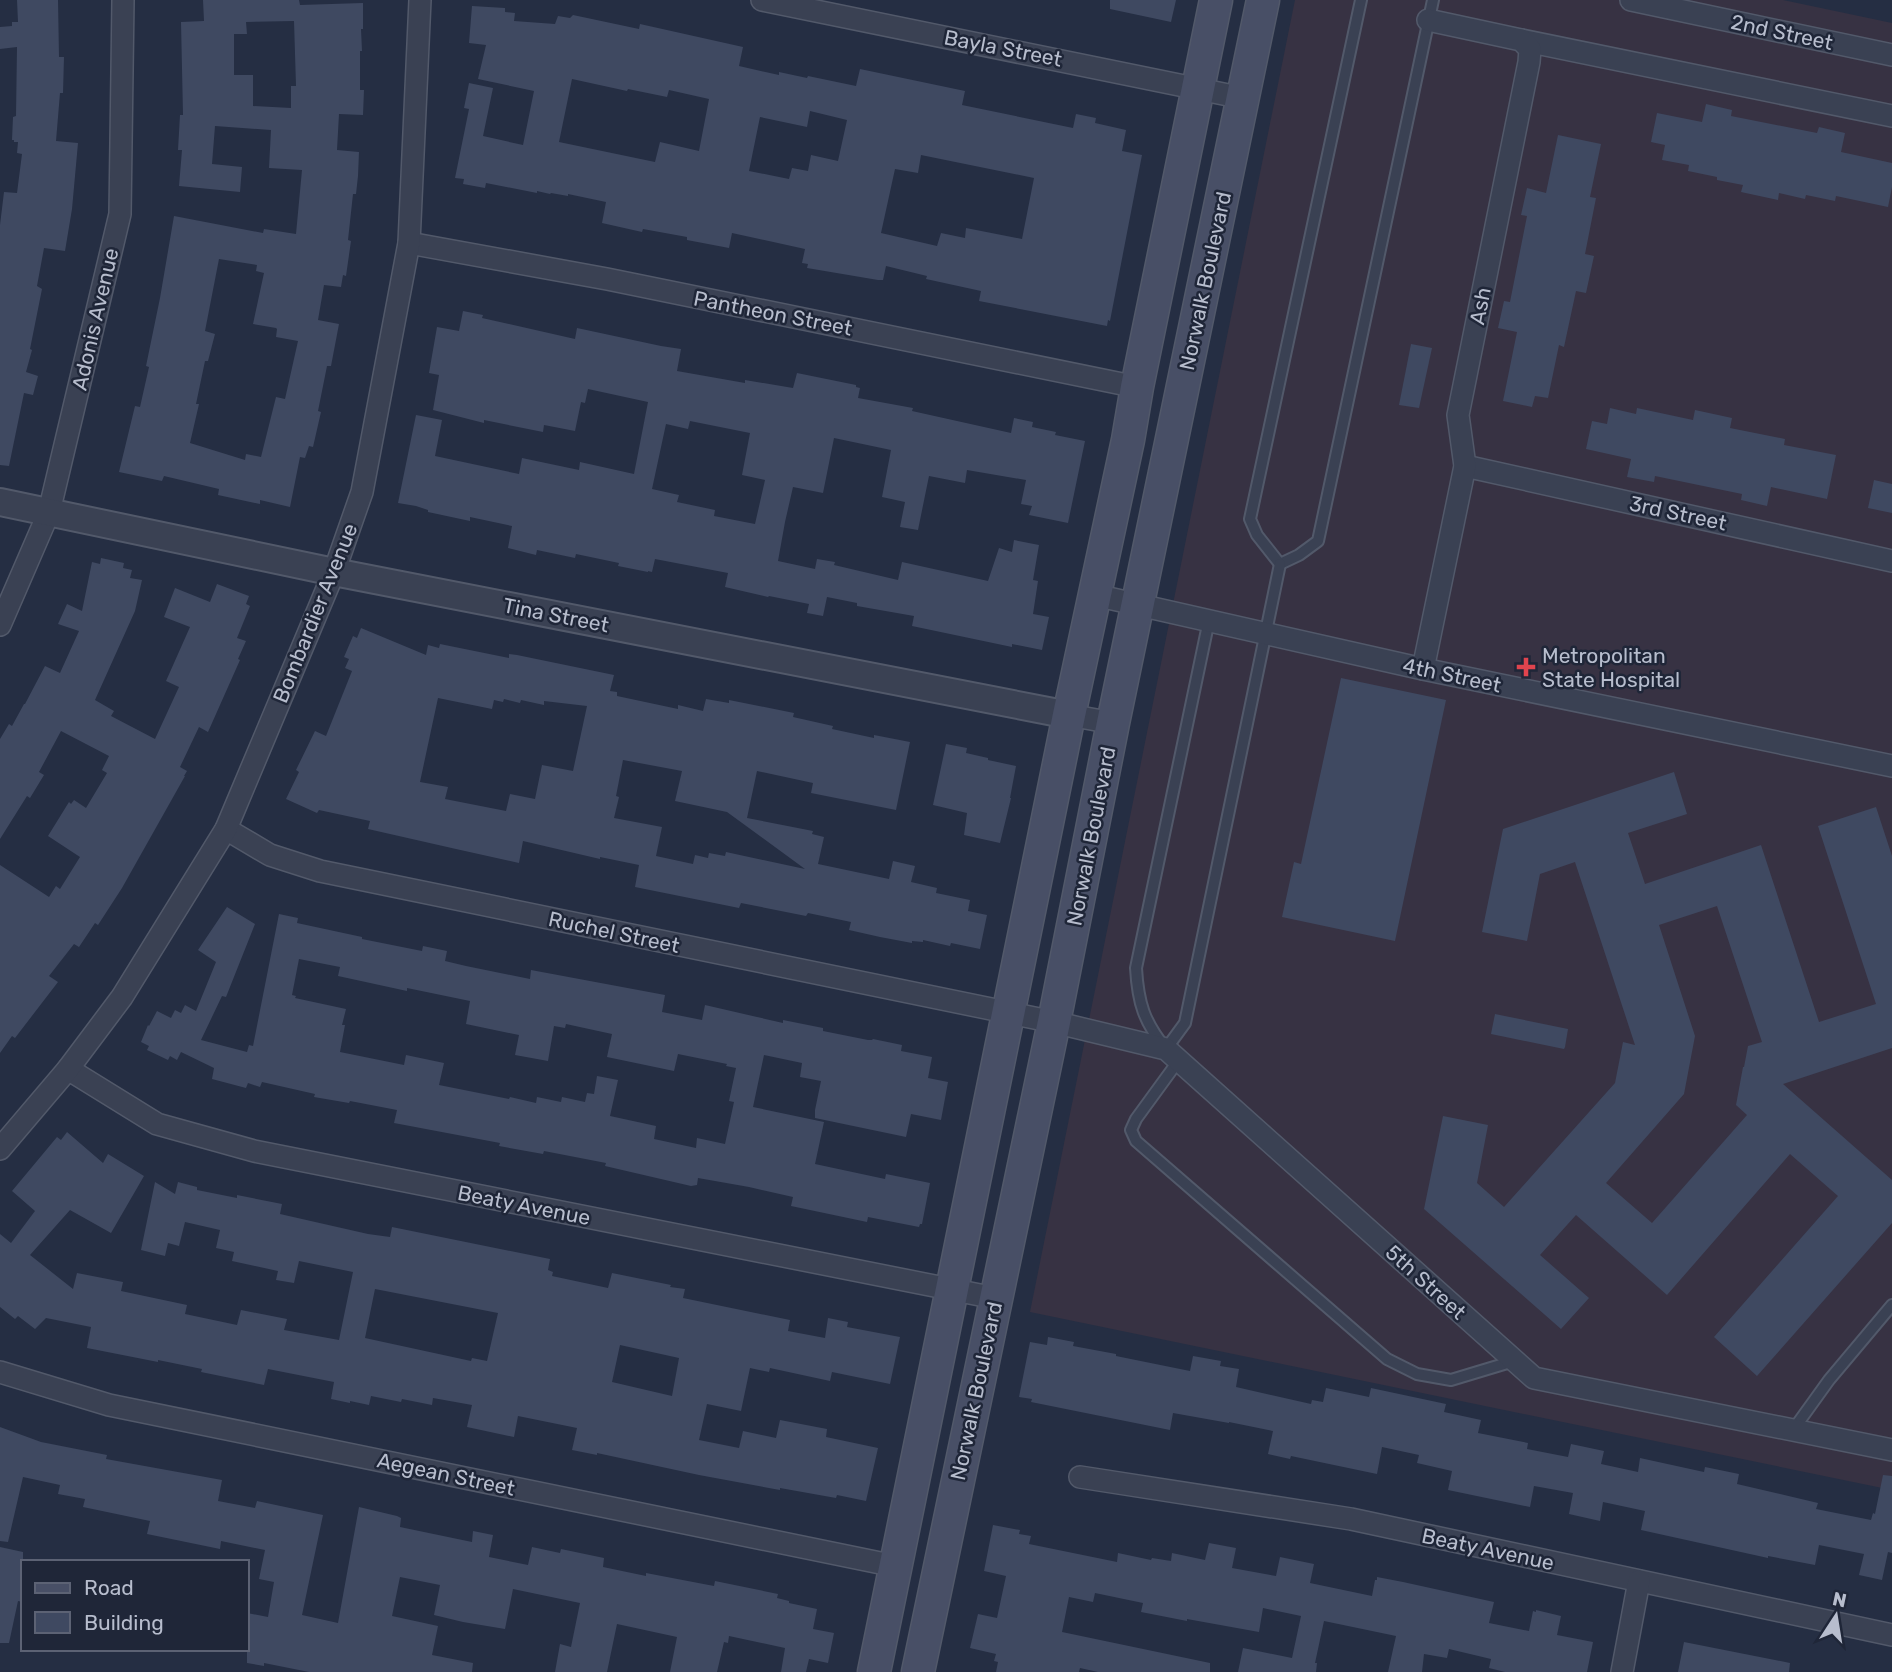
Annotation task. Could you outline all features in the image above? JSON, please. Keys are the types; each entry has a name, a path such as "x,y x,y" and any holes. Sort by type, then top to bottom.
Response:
{"main road":[{"name":"Norwalk Boulevard","path":"874,1672 1216,0"},
{"name":"Norwalk Boulevard","path":"918,1672 1263,0"}],"street":[{"name":"Adonis Avenue","path":"0,625 49,512 120,214 123,0"},
{"name":"Bombardier Avenue","path":"0,1149 68,1069 122,997 226,830 334,572 362,492 409,243 420,0"},
{"name":"Bayla Street","path":"762,0 1243,98"},
{"name":"2nd Street","path":"1631,0 1892,55"},
{"path":"1431,10 1521,40 1892,117"},
{"name":"Ash","path":"1423,669 1465,466 1458,415 1529,62 1530,49 1521,40"},
{"name":"Pantheon Street","path":"409,243 607,279 1137,387"},
{"name":"3rd Street","path":"1465,466 1892,561"},
{"name":"Tina Street","path":"0,502 334,572 1113,723"},
{"name":"4th Street","path":"1095,595 1423,669 1892,766"},
{"name":"Ruchel Street","path":"226,830 270,855 320,871 1009,1014"},
{"name":"5th Street","path":"1009,1014 1054,1022 1173,1055 1534,1378 1892,1450"},
{"name":"Beaty Avenue","path":"68,1069 157,1124 254,1151 995,1298"},
{"name":"Aegean Street","path":"0,1372 109,1405 895,1566"},
{"name":"Beaty Avenue","path":"1080,1477 1351,1519 1892,1635"},
{"path":"1622,1672 1639,1581"}],"lane":[{"path":"1361,0 1250,519 1257,535 1280,564 1266,633 1185,1023 1173,1055 1131,1130 1136,1141 1387,1359 1416,1374 1451,1380 1514,1361"},
{"path":"1280,564 1300,555 1318,541 1431,10"},
{"path":"1173,1055 1153,1033 1146,1020 1136,968 1209,620"},
{"path":"1793,1430 1829,1380 1892,1305"}],"shaded area":[{"name":"Metropolitan State Hospital","path":"1295,0 1783,0 1892,23 1892,1490 1030,1312"}],"building":[{"path":"17,0 58,0 59,57 64,57 63,93 60,93 56,141 78,143 65,251 44,248 37,286 42,289 26,372 38,376 33,395 24,393 9,466 0,465 0,225 4,192 17,193 22,154 17,153 18,142 12,140 13,117 16,116 17,47 0,49 0,27 12,26 12,22 18,22"},
{"path":"203,0 299,0 300,5 363,3 360,90 364,90 363,115 339,114 337,150 359,152 346,276 343,275 341,287 324,285 318,320 339,324 331,366 327,366 313,447 309,446 305,458 300,457 290,507 218,495 219,489 164,476 162,481 119,472 135,406 140,407 149,367 146,366 174,216 263,233 264,229 296,234 302,170 269,168 271,130 215,126 212,164 242,167 240,192 179,186 182,150 178,150 180,115 183,115 181,22 204,21","holes":["294,21 296,86 291,86 291,108 253,106 253,75 234,75 234,34 247,34 246,22","219,259 257,265 256,271 264,273 253,324 276,328 276,337 298,341 285,399 276,397 261,457 246,454 245,460 190,443 205,361 208,361 215,334 205,331"]},
{"path":"1110,0 1176,0 1171,22 1110,9"},
{"path":"472,6 505,8 505,12 515,13 514,21 555,24 558,16 570,18 573,15 639,29 640,24 743,47 739,66 779,75 779,72 807,78 808,76 856,86 860,69 965,91 962,105 1073,128 1076,114 1096,118 1095,123 1126,130 1122,151 1142,155 1110,321 1108,320 1107,326 979,301 981,291 926,279 927,276 886,266 883,280 807,268 808,264 802,263 805,249 732,233 729,248 687,240 687,237 643,229 642,232 602,223 606,202 486,183 485,188 463,184 464,179 455,178 469,109 464,108 469,83 493,88 483,136 523,145 534,91 478,79 486,45 469,43","holes":["572,79 667,97 669,90 709,99 699,151 660,142 655,162 559,142","810,111 847,120 838,161 811,155 808,171 792,168 789,179 749,171 760,117 807,127","921,155 1034,178 1022,239 966,228 965,238 941,233 937,246 881,233 895,169 918,173"]},
{"path":"1706,104 1732,110 1731,116 1817,133 1819,127 1845,133 1841,152 1892,163 1892,187 1888,207 1836,196 1835,201 1806,195 1805,199 1779,193 1778,200 1741,192 1743,185 1688,171 1689,165 1662,160 1665,145 1651,142 1657,113 1702,122"},
{"path":"1558,135 1601,144 1590,197 1596,198 1585,254 1594,256 1586,293 1576,291 1564,347 1559,345 1548,398 1535,396 1532,407 1503,401 1517,332 1498,328 1504,301 1510,302 1527,216 1521,215 1527,188 1546,193"},
{"path":"463,311 483,315 482,318 575,339 577,328 681,349 677,371 793,388 797,373 856,385 860,388 858,398 913,408 912,411 1011,433 1014,418 1033,422 1032,427 1056,432 1055,435 1085,441 1068,523 1029,515 1032,506 1021,504 1026,480 967,470 965,483 929,476 918,530 900,527 905,502 882,497 891,450 834,438 823,493 793,487 785,522 778,561 815,569 817,559 898,580 902,562 988,581 999,548 1012,552 1014,540 1039,545 1033,580 1038,581 1033,614 1049,617 1042,650 1012,644 1012,647 912,626 914,616 857,606 857,603 827,597 823,616 807,613 809,604 725,587 728,573 655,559 652,572 648,572 576,554 575,558 537,550 536,555 508,548 512,526 470,517 470,521 398,503 416,415 442,420 435,456 519,474 522,458 579,470 580,462 634,474 648,402 588,389 585,403 581,402 575,431 544,425 543,432 484,420 484,423 433,410 439,375 429,373 437,327 459,331","holes":["690,421 750,433 742,475 765,480 755,524 714,516 715,510 677,502 679,495 652,489 666,424 688,429"]},
{"path":"1411,344 1432,348 1419,408 1399,405"},
{"path":"1610,408 1636,414 1637,408 1693,420 1695,410 1732,418 1730,428 1785,439 1784,445 1836,455 1827,499 1771,487 1767,506 1741,500 1742,494 1655,476 1654,482 1627,477 1631,459 1586,449 1592,421 1607,424"},
{"path":"1874,480 1892,484 1892,513 1868,508"},
{"path":"101,558 124,563 123,568 132,570 130,578 142,580 135,611 95,700 114,711 111,716 155,739 179,687 166,681 190,627 164,617 175,588 210,602 217,584 249,596 246,604 250,606 237,638 246,641 208,732 199,727 180,767 187,771 185,776 122,888 98,925 95,923 79,947 74,944 49,976 58,982 15,1038 12,1036 0,1053 0,865 49,897 56,886 60,889 80,857 48,836 69,802 71,804 74,800 86,808 107,773 102,770 109,756 61,731 39,772 44,775 30,798 27,796 0,839 0,739 9,724 12,726 45,666 60,673 79,631 58,624 67,604 82,611 92,562 100,564"},
{"path":"361,628 426,655 428,645 439,648 440,644 509,658 509,654 517,655 614,675 610,691 617,692 617,696 678,709 678,705 703,711 706,699 729,703 729,700 794,713 793,717 833,726 832,729 910,742 896,810 811,793 813,783 757,771 747,818 813,831 812,834 824,837 818,864 889,879 893,861 915,866 911,882 937,888 936,893 970,900 968,911 987,915 980,949 923,940 912,943 849,930 851,922 808,913 806,916 741,903 739,908 635,887 639,865 523,841 519,863 368,829 370,821 319,810 317,813 286,799 299,772 296,770 315,731 326,736 352,671 345,668 349,659 344,657 353,636 357,638","holes":["438,698 492,709 494,700 503,702 504,699 520,703 521,700 544,705 544,701 587,706 573,771 542,765 535,799 510,794 506,811 445,799 448,787 420,782","623,760 682,771 675,801 727,812 805,869 726,852 725,856 709,853 708,858 695,855 693,864 656,856 662,827 614,818"]},
{"path":"1341,678 1446,700 1395,941 1282,917 1294,862 1301,864"},
{"path":"946,744 967,748 966,753 988,760 1016,766 1000,843 964,835 967,813 933,805"},
{"path":"1674,772 1687,814 1628,833 1645,884 1761,845 1819,1022 1876,1004 1818,826 1876,807 1892,856 1892,1048 1783,1084 1892,1180 1892,1223 1757,1376 1714,1337 1838,1196 1790,1154 1667,1295 1576,1215 1540,1255 1589,1298 1561,1329 1424,1209 1443,1116 1488,1125 1477,1183 1504,1207 1615,1083 1623,1042 1635,1045 1575,862 1540,874 1527,941 1482,932 1503,829","holes":["1717,906 1762,1042 1748,1046 1743,1067 1736,1105 1747,1115 1652,1223 1606,1183 1684,1094 1695,1036 1659,925"]},
{"path":"227,907 255,924 226,997 222,996 201,1040 247,1052 249,1045 253,1046 279,914 298,918 297,923 362,939 422,951 423,946 447,951 445,961 466,966 530,979 531,970 665,995 662,1012 702,1020 705,1005 783,1023 783,1020 823,1028 823,1031 902,1045 901,1051 932,1057 928,1078 948,1082 941,1120 911,1114 906,1137 815,1118 821,1081 800,1077 802,1063 764,1055 753,1107 824,1122 815,1164 885,1179 886,1174 930,1183 922,1224 919,1227 868,1217 867,1222 791,1206 793,1197 749,1187 698,1178 697,1185 691,1186 605,1166 606,1163 544,1151 543,1154 499,1146 500,1143 394,1123 397,1110 314,1097 315,1094 262,1082 260,1087 248,1083 246,1088 212,1079 214,1068 181,1052 177,1060 170,1056 168,1060 147,1050 149,1046 141,1042 157,1011 171,1018 175,1010 181,1013 185,1005 196,1011 216,962 198,950","holes":["299,959 340,967 338,976 470,1001 466,1024 519,1035 515,1055 548,1061 554,1026 565,1028 566,1024 612,1034 607,1057 674,1071 678,1054 736,1068 729,1101 734,1102 725,1144 697,1138 696,1148 654,1139 656,1126 610,1116 618,1080 597,1076 594,1094 587,1093 585,1102 562,1097 561,1102 537,1097 536,1103 439,1085 444,1063 406,1055 404,1065 340,1052 346,1009 295,998 296,996 292,995"]},
{"path":"1495,1014 1568,1029 1565,1047 1564,1049 1491,1034"},
{"path":"67,1132 103,1163 108,1154 144,1176 111,1233 70,1210 30,1255 73,1289 77,1273 123,1282 121,1291 187,1305 185,1314 237,1325 241,1310 287,1319 284,1330 339,1340 353,1272 299,1261 294,1283 276,1280 278,1271 232,1261 234,1252 216,1248 220,1230 185,1222 179,1246 168,1243 165,1256 141,1250 155,1182 175,1194 178,1182 197,1187 197,1190 282,1204 280,1214 368,1234 390,1237 392,1227 550,1259 548,1270 553,1272 552,1276 608,1288 612,1273 671,1285 670,1287 685,1289 683,1298 790,1320 788,1331 825,1338 828,1318 848,1322 847,1327 900,1337 890,1384 832,1372 830,1381 770,1368 769,1372 750,1368 741,1411 707,1404 699,1440 739,1448 743,1431 776,1438 780,1420 827,1429 826,1437 878,1448 866,1501 837,1495 836,1498 780,1490 572,1450 577,1428 518,1416 514,1437 467,1427 472,1405 433,1398 432,1405 371,1396 369,1405 350,1403 331,1399 334,1382 268,1369 264,1385 201,1372 202,1369 87,1348 91,1327 46,1318 35,1329 18,1316 15,1319 0,1307 0,1234 11,1243 35,1211 12,1191 57,1137 61,1140","holes":["375,1289 498,1313 487,1361 472,1358 471,1361 365,1338","620,1345 679,1358 672,1396 612,1382"]},
{"path":"1048,1337 1074,1342 1073,1346 1190,1371 1193,1356 1221,1361 1220,1366 1239,1369 1236,1387 1311,1404 1312,1400 1323,1402 1326,1388 1369,1397 1371,1388 1446,1404 1444,1412 1481,1420 1478,1433 1528,1443 1527,1449 1568,1457 1571,1444 1604,1451 1601,1464 1638,1472 1640,1458 1704,1472 1705,1467 1739,1474 1737,1484 1818,1503 1816,1509 1871,1520 1873,1513 1875,1514 1883,1475 1892,1476 1892,1553 1888,1552 1882,1580 1859,1575 1864,1554 1819,1545 1815,1565 1768,1558 1641,1530 1645,1511 1603,1502 1600,1521 1569,1514 1573,1493 1534,1486 1530,1507 1448,1490 1452,1471 1417,1463 1419,1455 1382,1447 1377,1474 1291,1456 1290,1459 1268,1454 1273,1431 1173,1413 1170,1430 1031,1402 1032,1399 1019,1397 1030,1342 1047,1345"},
{"path":"0,1427 41,1442 107,1455 106,1459 222,1480 218,1501 255,1508 257,1501 323,1515 302,1615 338,1623 359,1507 397,1516 401,1518 400,1527 472,1542 473,1531 493,1535 489,1557 528,1565 532,1547 560,1553 561,1549 604,1558 603,1567 646,1576 646,1573 714,1586 715,1581 778,1594 777,1598 789,1603 817,1609 813,1629 834,1633 828,1663 809,1659 806,1672 781,1672 785,1648 729,1636 728,1643 724,1642 717,1672 670,1672 677,1637 617,1624 607,1672 555,1672 560,1644 571,1647 580,1603 513,1589 505,1629 434,1615 440,1585 400,1577 392,1616 438,1626 432,1655 473,1663 472,1672 309,1672 264,1663 264,1666 247,1663 248,1613 268,1617 274,1582 259,1579 265,1550 221,1541 220,1549 147,1534 150,1521 83,1507 85,1499 58,1494 60,1485 23,1477 8,1542 0,1541"},
{"path":"993,1525 1020,1530 1019,1534 1031,1536 1029,1544 1117,1562 1118,1553 1171,1561 1172,1553 1205,1560 1209,1543 1236,1548 1232,1568 1276,1576 1280,1557 1314,1564 1310,1583 1372,1596 1377,1577 1403,1582 1494,1602 1489,1623 1529,1631 1533,1611 1561,1616 1557,1635 1593,1642 1587,1672 1505,1672 1489,1668 1491,1659 1449,1649 1447,1658 1424,1654 1422,1672 1388,1672 1396,1636 1324,1621 1315,1663 1316,1672 1238,1672 1243,1648 1292,1658 1301,1616 1263,1608 1259,1632 1141,1612 1143,1603 1095,1593 1093,1602 1069,1597 1062,1632 1210,1663 1210,1672 1098,1672 1080,1668 1079,1672 996,1672 996,1654 970,1648 978,1614 997,1618 1006,1576 984,1571"},
{"path":"0,1547 23,1552 23,1560 21,1602 18,1601 9,1643 0,1643"},
{"path":"1684,1642 1790,1663 1789,1672 1678,1672"}],"place":[{"name":"Metropolitan State Hospital","path":"1526,667"}]}
